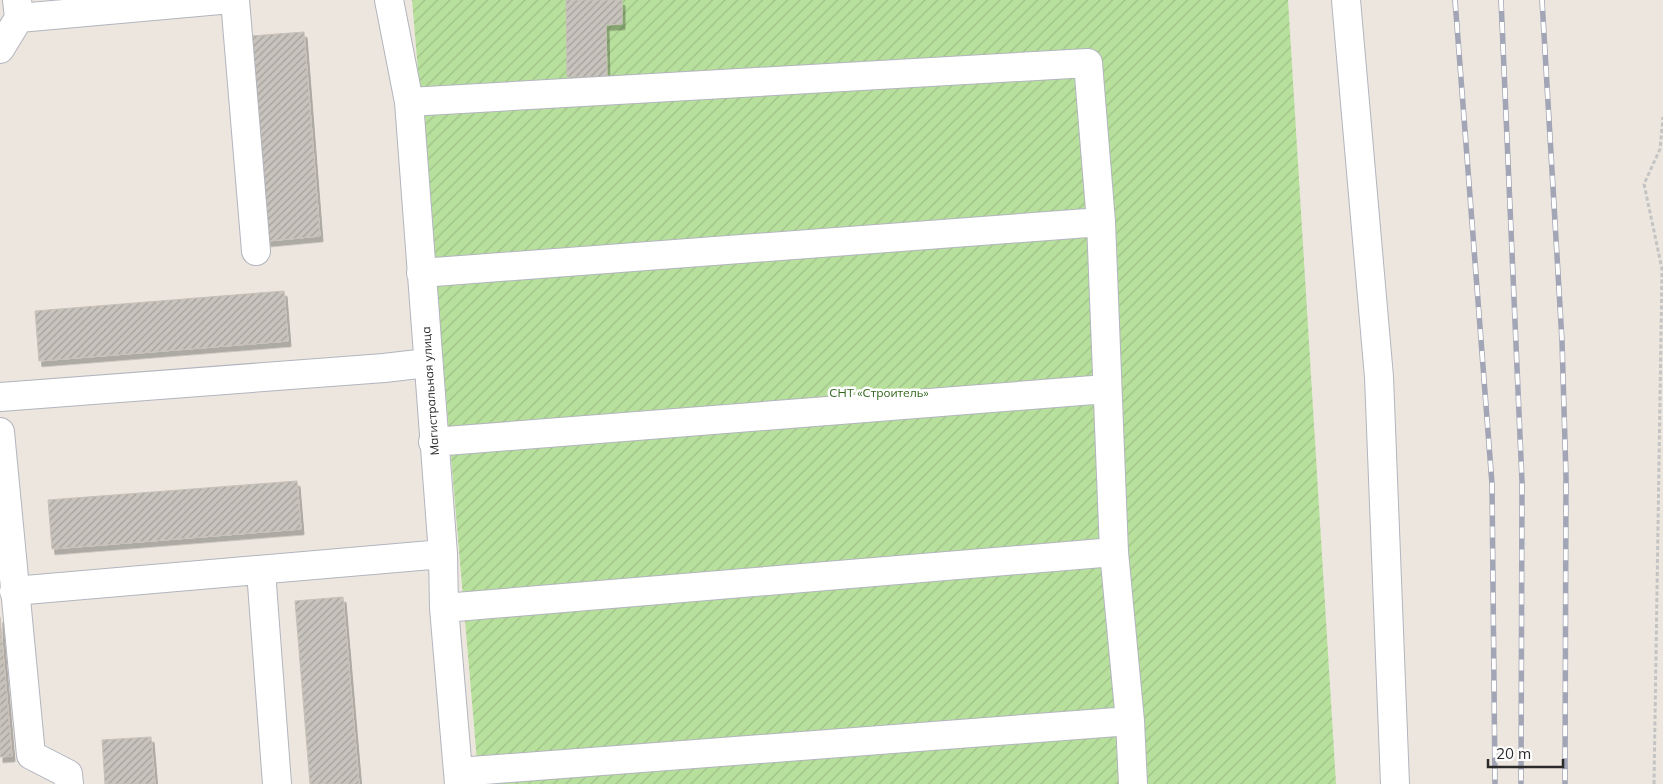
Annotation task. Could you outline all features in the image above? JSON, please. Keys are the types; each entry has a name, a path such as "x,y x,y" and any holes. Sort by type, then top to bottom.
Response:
{"street":[{"path":"0,49 12,13 220,0"},
{"path":"235,0 256,251"},
{"name":"Магистральная улица","path":"389,0 409,102 433,442 443,554 444,608 459,778"},
{"path":"1346,0 1379,377 1395,784"},
{"path":"409,102 1088,63 1101,222 1106,389 1114,552 1130,721 1133,784"},
{"path":"421,273 1101,222"},
{"path":"0,397 428,363"},
{"path":"433,442 1106,389"},
{"path":"0,432 4,529 14,591 31,755 68,774 69,784"},
{"path":"444,608 1114,552"},
{"path":"14,591 443,554"},
{"path":"261,571 276,784"},
{"path":"459,778 1130,721"}],"path":[{"path":"1654,784 1662,269 1644,184 1660,149 1663,117"}],"green space":[{"name":"СНТ «Строитель»","path":"412,0 1288,0 1336,784 479,784"}],"building":[{"path":"566,0 622,0 622,24 606,25 607,77 567,77"},
{"path":"304,32 320,236 268,241 251,36"},
{"path":"284,291 288,341 39,361 35,311"},
{"path":"297,481 301,529 52,549 48,500"},
{"path":"343,597 359,784 310,784 295,601"},
{"path":"0,617 12,756 0,757"},
{"path":"151,737 155,784 105,784 102,740"}],"railway":[{"path":"1455,0 1492,484 1495,784"},
{"path":"1501,0 1522,482 1521,784"},
{"path":"1542,0 1562,341 1566,477 1565,784"}]}
